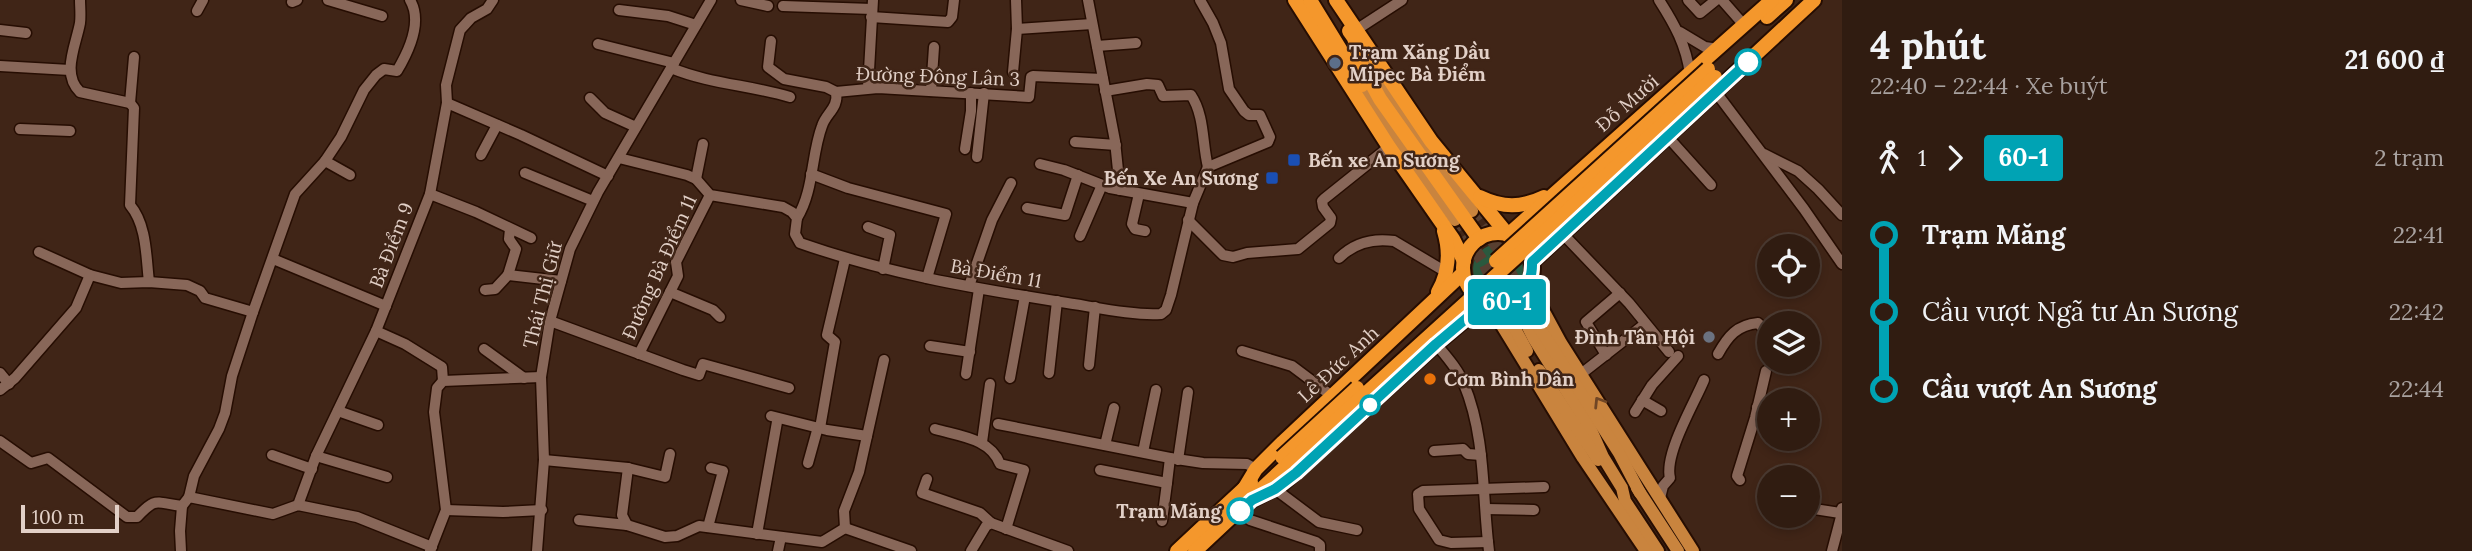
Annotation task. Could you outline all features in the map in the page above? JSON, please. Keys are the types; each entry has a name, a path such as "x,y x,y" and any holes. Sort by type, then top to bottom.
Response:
{"highway":[{"path":"1329,0 1357,32"},
{"path":"1336,0 1420,117 1431,141 1508,235 1524,245 1532,268"},
{"path":"1345,0 1357,32 1362,66 1380,99 1479,239"},
{"name":"Đỗ Mười","path":"1508,235 1552,193 1772,0"},
{"path":"1303,3 1356,89 1388,148 1447,229 1471,290 1487,301 1506,302 1514,299 1529,283 1532,268 1562,233 1667,136 1738,43 1786,0"},
{"path":"1713,79 1803,0"},
{"path":"1713,79 1764,47 1814,0"},
{"path":"1713,79 1718,49 1738,43"},
{"path":"1736,61 1764,47"},
{"name":"Lê Đức Anh","path":"1177,551 1248,494 1713,79"},
{"path":"1356,89 1380,99"},
{"path":"1476,195 1512,199 1552,193 1567,213 1582,214"},
{"path":"1429,305 1429,294 1441,269 1441,249 1447,229"},
{"path":"1429,305 1447,273 1447,229"},
{"path":"1463,267 1467,251 1479,239 1490,234 1508,235"},
{"name":"Lê Đức Anh","path":"1195,551 1240,511 1256,469 1429,305 1463,267"},
{"name":"Lê Đức Anh","path":"1248,494 1275,489 1452,329 1487,301"},
{"path":"1429,305 1440,309 1452,329"}],"main road":[{"path":"1357,32 1403,115 1472,211"},
{"path":"1356,89 1408,155 1447,229"},
{"path":"1532,268 1541,306 1561,343 1693,551"},
{"path":"1514,299 1534,339 1591,430 1603,457 1622,488 1625,500"},
{"path":"1487,301 1583,458 1646,551"},
{"path":"1532,316 1619,453 1640,493"},
{"path":"1514,327 1531,358 1658,551"},
{"path":"1591,430 1612,453 1678,551"},
{"path":"1642,472 1665,531"},
{"path":"1611,496 1636,517"}],"street":[{"path":"80,0 80,20 70,70 74,87 80,92 130,103 134,108 130,205 138,214 145,241 149,282"},
{"path":"197,11 203,0"},
{"path":"328,0 363,5 382,16"},
{"name":"Bà Điểm 9","path":"298,505 316,456 376,331 430,194 447,103 446,85 460,30 471,18 487,9 494,0"},
{"name":"Thái Thị Giữ","path":"537,551 544,460 541,377 550,321 570,248 593,201 711,0"},
{"path":"741,0 768,6"},
{"path":"783,6 872,8 948,22 952,17 954,0"},
{"path":"1013,72 1017,29 1016,0"},
{"path":"1088,0 1116,145 1120,190"},
{"path":"1105,91 1147,84 1158,85 1163,96 1191,96 1204,132 1204,151 1208,167 1268,142 1270,137 1260,115 1249,116 1229,89 1221,43 1200,0"},
{"path":"1357,32 1402,0"},
{"path":"1659,0 1679,32 1688,56 1690,74"},
{"path":"1688,0 1700,13 1716,0"},
{"path":"1722,0 1744,25"},
{"path":"181,551 182,506 189,497 194,476 225,413 232,376 295,194 325,161 341,137 364,90 376,75 384,69 397,71 406,56 414,27 415,3"},
{"path":"868,88 872,8"},
{"path":"620,10 667,16 696,26"},
{"path":"1017,29 1092,24"},
{"path":"0,30 26,33"},
{"path":"1679,32 1705,47 1718,49"},
{"path":"619,158 687,175 696,179 710,195 783,207 797,218 811,174 822,124 832,112 837,99 836,92 827,87 784,79 768,67 771,41"},
{"path":"1097,46 1136,43"},
{"path":"598,44 672,66 705,80 790,97"},
{"path":"931,91 934,47"},
{"path":"130,103 134,57"},
{"path":"0,66 70,70"},
{"name":"Đường Đông Lân 3","path":"836,92 868,88 1029,97 1033,76 1103,79"},
{"path":"1713,79 1761,152 1842,264"},
{"path":"965,149 971,93"},
{"path":"977,157 984,93"},
{"path":"590,98 605,113 636,127"},
{"path":"447,103 608,176"},
{"path":"481,155 497,125"},
{"path":"20,129 70,131"},
{"path":"1667,136 1711,186"},
{"path":"1075,142 1116,145"},
{"path":"696,179 703,144"},
{"path":"1188,220 1223,256 1298,248 1330,223 1331,218 1322,201 1388,148"},
{"path":"1761,152 1798,171 1842,215"},
{"path":"325,161 350,175"},
{"path":"1040,164 1120,190 1175,198 1193,204"},
{"name":"Bà Điểm 11","path":"797,218 796,234 800,243 845,259 974,288 1095,307 1161,314 1166,310 1171,295 1188,220 1208,167"},
{"path":"525,173 593,201"},
{"path":"811,174 860,192 946,214 927,278"},
{"path":"1027,208 1065,215 1078,175"},
{"path":"967,374 974,288 992,220 1011,183"},
{"path":"1080,236 1102,185"},
{"path":"430,194 531,238"},
{"path":"1139,194 1132,224 1135,229 1145,231"},
{"name":"Đường Bà Điểm 11","path":"639,354 678,276 676,262 710,195"},
{"path":"868,227 890,235 883,269"},
{"path":"485,290 495,289 508,275 516,249 509,239 510,229"},
{"path":"1562,233 1674,354 1635,412"},
{"path":"1339,258 1363,242 1388,240 1408,248 1441,269"},
{"path":"39,252 90,275 121,283 187,285 200,291 205,298 253,312"},
{"path":"273,259 386,306"},
{"path":"808,463 819,428 835,342 827,335 845,259"},
{"path":"4,387 76,308 90,275"},
{"path":"508,275 561,281"},
{"path":"670,292 713,310 720,317"},
{"path":"1606,355 1586,322 1620,293"},
{"path":"1010,378 1025,296"},
{"path":"1049,373 1057,301"},
{"path":"1089,365 1095,307"},
{"path":"550,321 699,375 704,364 789,388"},
{"path":"1718,354 1733,331 1744,325 1757,323"},
{"path":"1581,374 1645,324"},
{"path":"189,497 273,514 298,505 357,517 431,549 446,510 434,412 437,388 443,381 442,368 430,358 376,331"},
{"path":"1436,344 1463,382 1481,455 1485,488 1488,546 1439,540 1419,509 1418,494 1423,491 1485,488 1544,487"},
{"path":"930,346 970,352"},
{"path":"484,349 524,378"},
{"path":"1242,351 1292,366 1332,396"},
{"path":"845,528 844,511 859,472 884,360"},
{"path":"0,373 4,387"},
{"path":"443,381 541,377"},
{"path":"1660,498 1663,486 1670,478 1668,469 1676,444 1704,380"},
{"path":"982,442 990,384"},
{"path":"1143,452 1156,390"},
{"path":"1162,521 1167,484 1188,392"},
{"path":"1642,400 1661,411"},
{"path":"1740,480 1737,476 1757,407"},
{"path":"1105,445 1114,408"},
{"path":"338,411 378,425"},
{"path":"757,534 774,419 867,436"},
{"path":"998,424 1174,459 1247,464 1256,469"},
{"path":"935,429 982,442 997,457 1000,464 1024,470 1006,529"},
{"path":"0,441 32,463 48,458 127,517 137,517 151,503 158,501 182,506"},
{"path":"1434,451 1463,449 1468,454 1481,455"},
{"path":"544,460 628,468 665,477 670,454"},
{"path":"272,455 312,469"},
{"path":"316,456 387,477"},
{"path":"627,526 622,515 628,468"},
{"path":"708,527 723,471 711,468"},
{"path":"1100,470 1167,484"},
{"path":"927,479 922,493 980,513 990,523 1068,551"},
{"path":"1275,489 1319,522 1357,530"},
{"path":"1486,509 1534,510"},
{"path":"1820,509 1841,511 1832,551"},
{"path":"446,510 542,510"},
{"path":"1240,511 1250,520 1316,542 1320,545 1320,551"},
{"path":"579,520 627,526 666,537 677,536 699,526 822,542 845,528"},
{"path":"971,551 990,523"},
{"path":"845,528 911,551"},
{"path":"778,551 781,537"}],"green space":[{"path":"1498,244 1516,251 1523,269 1516,287 1498,294 1480,287 1473,269 1480,251"}],"tunnel":[{"path":"1472,211 1499,250 1532,316"},
{"path":"1455,220 1485,265 1514,327"}],"bus line":[{"name":"60-1","path":"1240,511 1252,500 1275,489 1296,473 1452,329 1487,301 1506,302 1523,292 1529,283 1532,262 1748,62"}],"place":[{"name":"Trạm Xăng Dầu Mipec Bà Điểm","path":"1335,63"},
{"name":"Bến xe An Sương","path":"1294,160"},
{"name":"Bến Xe An Sương","path":"1272,178"},
{"name":"Đình Tân Hội","path":"1709,337"},
{"name":"Cơm Bình Dân","path":"1430,379"},
{"name":"Trạm Măng","path":"1240,511"}]}
